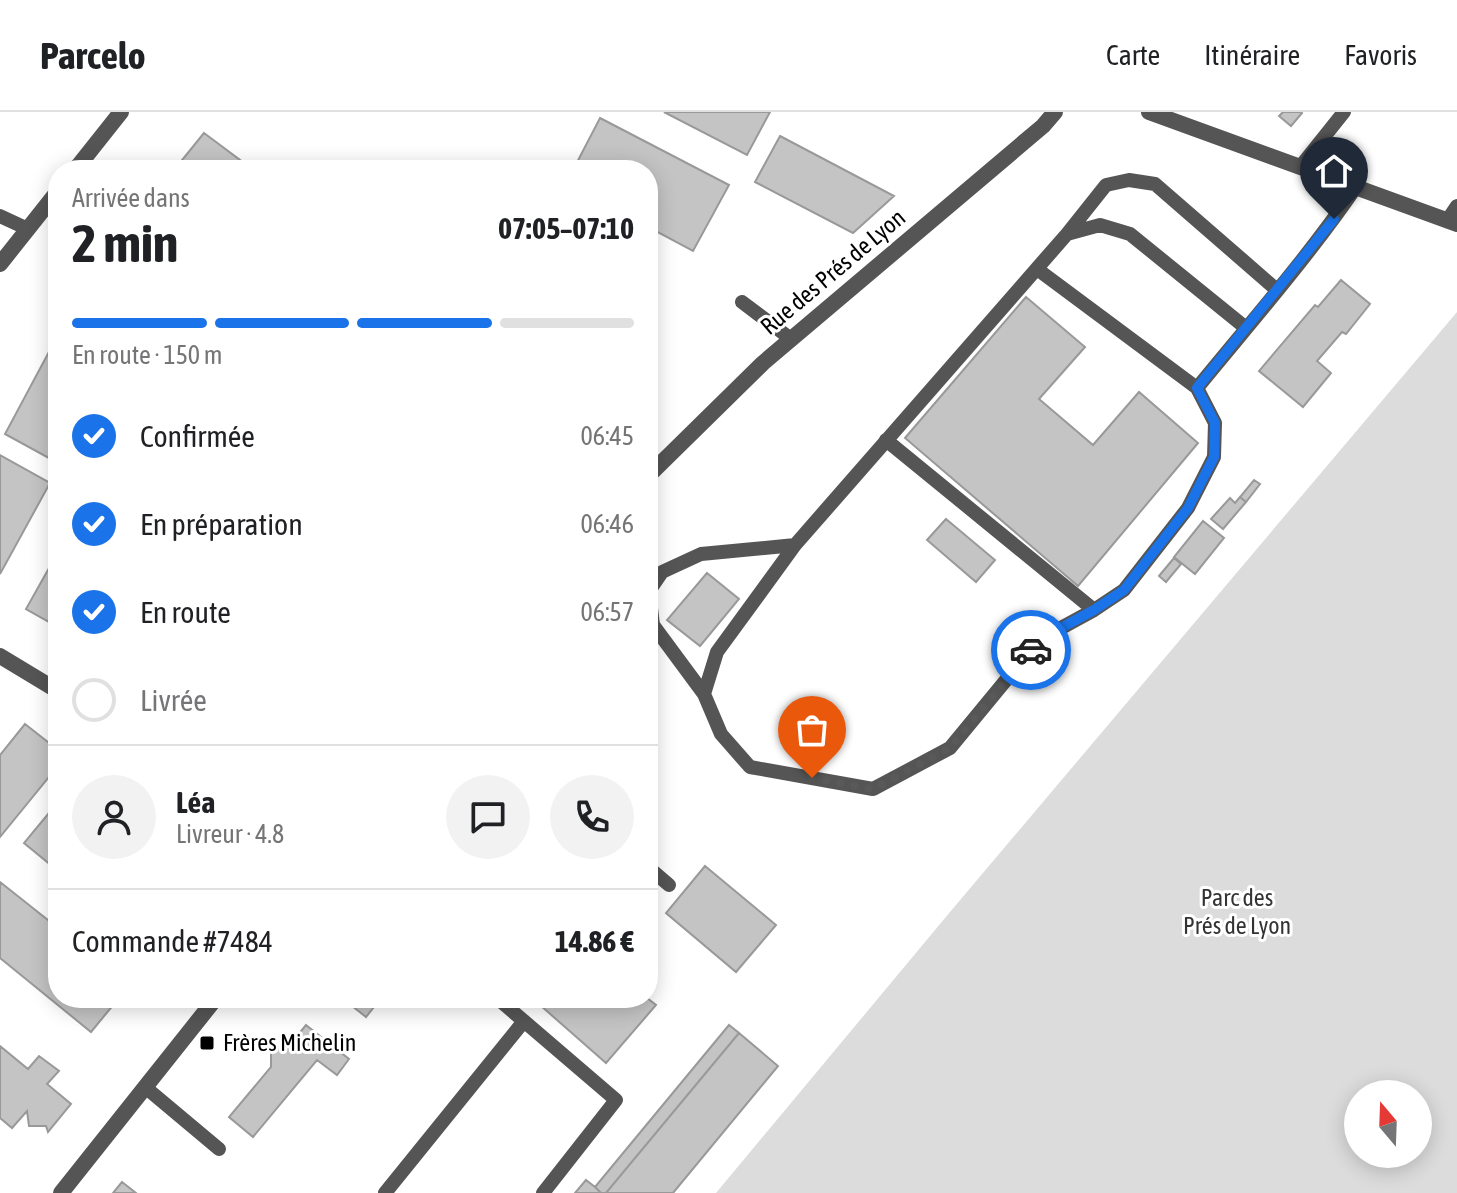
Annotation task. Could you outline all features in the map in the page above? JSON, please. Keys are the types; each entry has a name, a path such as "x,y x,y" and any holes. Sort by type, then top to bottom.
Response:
{"street":[{"path":"83,160 121,112"},
{"name":"Rue des Prés de Lyon","path":"658,466 763,363 1043,126 1055,112"},
{"path":"1149,112 1356,187 1454,217"},
{"path":"0,264 48,204"},
{"path":"0,656 48,685"},
{"path":"61,1193 208,1008"}],"lane":[{"path":"1300,167 1344,112"},
{"path":"704,694 717,652 795,545 1037,269 1106,185 1129,180 1155,184 1277,290"},
{"path":"1197,388 1334,219 1356,187"},
{"path":"0,216 28,229"},
{"path":"1067,234 1100,225 1130,234 1246,328"},
{"path":"658,632 704,694 721,734 750,767 873,789 950,748 1039,640 1124,590 1188,508 1214,457 1215,423 1197,388 1037,269"},
{"path":"742,302 791,339"},
{"path":"886,440 1094,610"},
{"path":"658,578 662,572 701,554 795,545"},
{"path":"658,876 669,885"},
{"path":"509,1008 616,1100 543,1193"},
{"path":"385,1193 524,1021"},
{"path":"145,1087 219,1149"}],"green space":[{"name":"Parc des Prés de Lyon","path":"1457,312 1457,1193 716,1193 950,912"}],"building":[{"path":"664,112 770,112 747,155"},
{"path":"1283,112 1302,113 1291,126 1279,116"},
{"path":"600,118 729,185 693,251 658,232 658,160 578,160"},
{"path":"204,133 240,160 182,160"},
{"path":"780,136 894,196 853,233 755,182"},
{"path":"1341,280 1370,304 1346,334 1342,332 1317,361 1331,373 1303,407 1259,371 1315,305 1318,307"},
{"path":"1026,297 1085,347 1039,399 1093,445 1139,392 1198,443 1078,586 905,438"},
{"path":"48,354 48,458 5,434"},
{"path":"0,455 48,482 48,487 0,574"},
{"path":"1254,480 1260,484 1246,502 1240,497"},
{"path":"1240,497 1246,502 1223,529 1211,519 1230,498 1235,503"},
{"path":"946,519 995,560 976,582 927,540"},
{"path":"1203,521 1224,538 1195,574 1174,557"},
{"path":"1174,558 1181,564 1166,582 1159,576"},
{"path":"48,570 48,621 26,609"},
{"path":"707,573 739,599 700,646 667,620"},
{"path":"25,724 48,742 48,778 0,837 0,755"},
{"path":"48,814 48,863 24,843"},
{"path":"705,866 776,925 736,972 666,913"},
{"path":"0,882 48,920 48,997 0,958"},
{"path":"61,1008 111,1008 91,1032"},
{"path":"355,1008 373,1008 366,1017"},
{"path":"543,1008 653,1008 606,1063"},
{"path":"306,1025 349,1059 337,1075 317,1060 253,1137 229,1117 271,1067 271,1048 289,1046"},
{"path":"729,1025 739,1033 606,1193 601,1193 595,1187"},
{"path":"739,1033 778,1066 673,1193 606,1193"},
{"path":"0,1046 28,1069 39,1056 59,1071 47,1084 71,1104 48,1132 46,1126 29,1126 27,1111 12,1128 0,1118"},
{"path":"586,1180 595,1187 601,1193 575,1193"},
{"path":"122,1182 136,1193 113,1193"}],"way so far":[{"path":"812,778 873,789 950,748 1031,650"}],"place":[{"name":"Frères Michelin","path":"207,1043"}],"route":[{"path":"1031,650 1039,640 1124,590 1188,508 1214,457 1215,423 1197,388 1334,219"}]}
